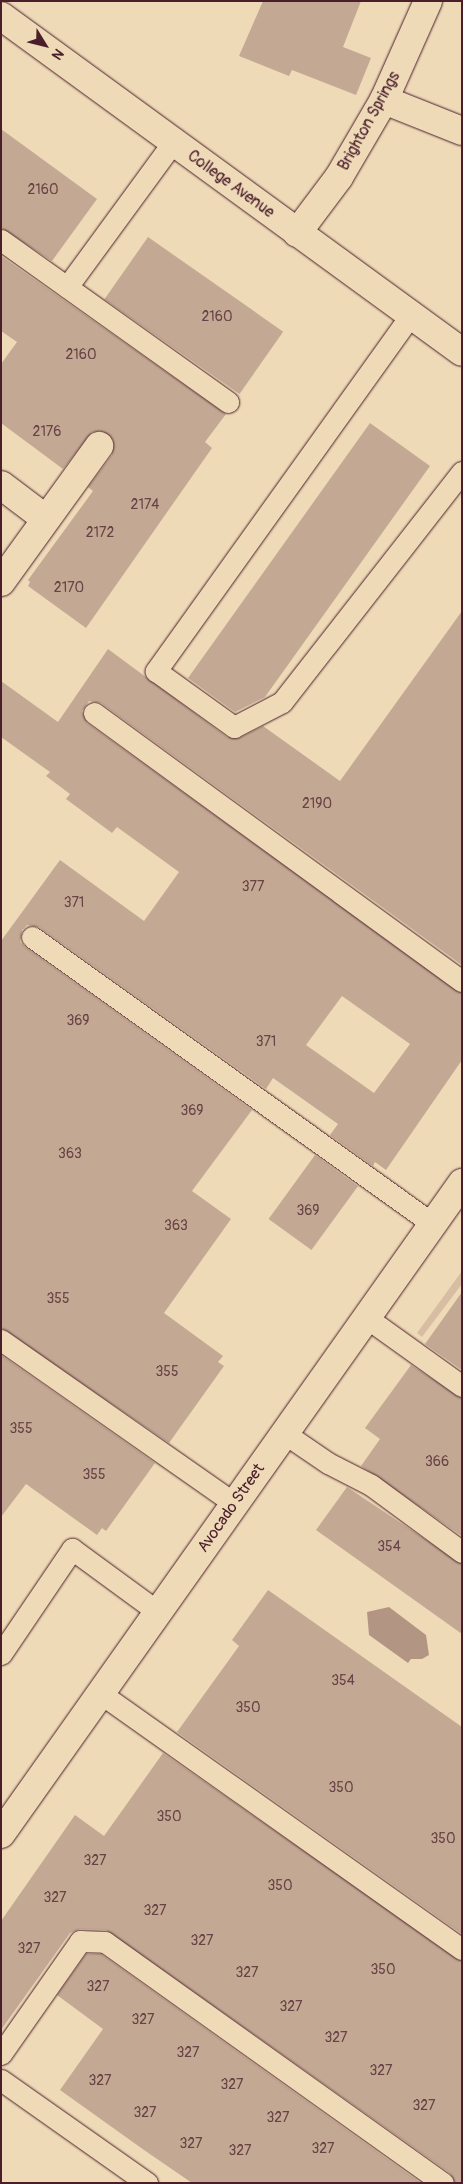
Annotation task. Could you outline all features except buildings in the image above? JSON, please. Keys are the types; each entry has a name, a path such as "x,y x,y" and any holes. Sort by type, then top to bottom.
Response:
{"street":[{"name":"Brighton Springs","path":"297,233 338,177 384,100 428,1"},
{"name":"College Avenue","path":"1,16 410,316 462,352"},
{"path":"384,100 462,131"},
{"path":"1,582 99,446"},
{"path":"1,485 46,519"},
{"name":"Avocado Street","path":"1,1834 462,1183"}],"lane":[{"path":"66,286 173,142"},
{"path":"1,240 228,402"},
{"path":"410,316 156,671 234,728 282,702 462,472"},
{"path":"94,713 462,981"},
{"path":"32,937 433,1224"},
{"path":"367,1318 462,1386"},
{"path":"1,1340 235,1504"},
{"path":"284,1433 328,1463 371,1486 462,1552"},
{"path":"1,1654 72,1549 158,1612"},
{"path":"100,1694 462,1949"},
{"path":"1,2054 80,1941 106,1942 442,2183"},
{"path":"1,2080 147,2183"}],"shaded area":[{"path":"462,1271 462,1284 422,1337 417,1333"},
{"path":"389,1607 426,1635 429,1655 422,1659 411,1659 408,1663 369,1635 367,1612"}]}
